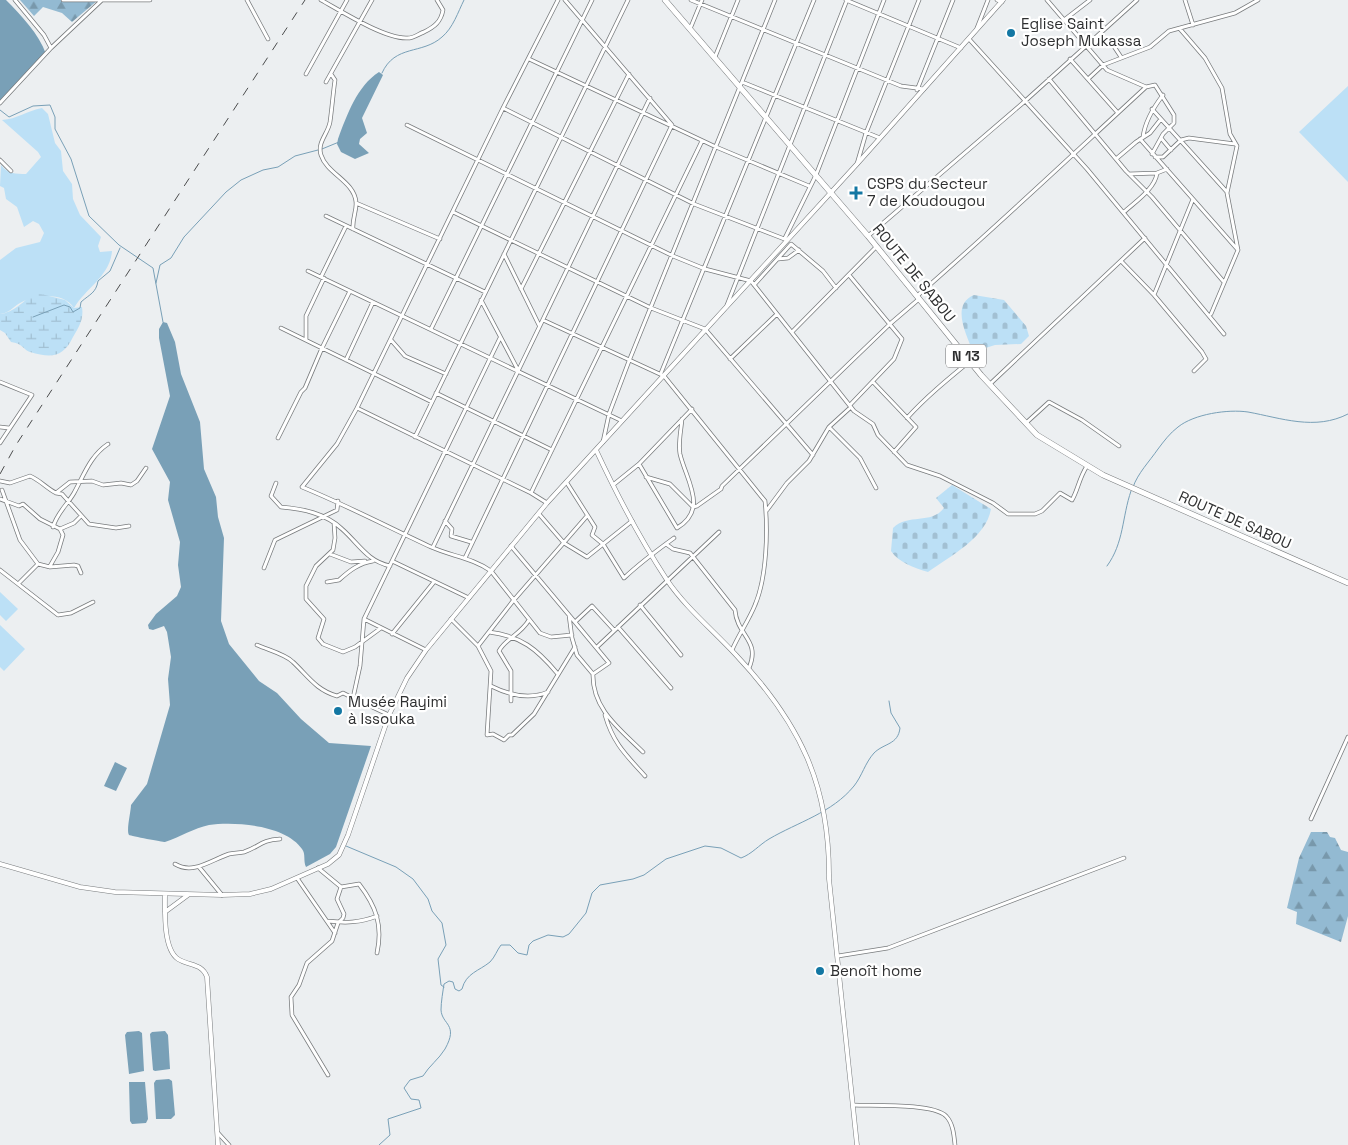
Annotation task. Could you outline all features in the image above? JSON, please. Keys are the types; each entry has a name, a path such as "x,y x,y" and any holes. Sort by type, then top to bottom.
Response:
{"main road":[{"name":"ROUTE DE SABOU","path":"666,1 690,30 741,84 766,118 868,236 1025,424 1042,438 1087,466 1348,583"}],"street":[{"path":"15,0 44,35 51,48"},
{"path":"63,0 150,0"},
{"path":"247,0 268,40"},
{"path":"320,0 394,36 412,38 430,29 438,22 443,10 437,0"},
{"path":"306,74 347,0"},
{"path":"326,82 372,0"},
{"path":"558,0 503,108 357,408 337,444 302,487 338,501 433,547 481,564 491,571 540,634 551,637 572,635"},
{"path":"565,0 672,125"},
{"path":"430,329 592,0"},
{"path":"415,437 604,45 628,0"},
{"path":"691,0 701,2 763,30 887,80 917,90 924,89"},
{"path":"715,57 738,0"},
{"path":"602,444 609,414 629,361 775,0"},
{"path":"663,375 814,0"},
{"path":"726,308 846,0 961,48"},
{"path":"786,239 809,186 816,175 884,0"},
{"path":"857,164 866,133 919,0"},
{"path":"917,90 954,0"},
{"path":"976,31 988,0"},
{"path":"997,0 1003,1"},
{"path":"1064,20 1090,0"},
{"path":"868,236 1024,102 1137,0"},
{"path":"1185,0 1193,26"},
{"path":"1088,79 1103,65 1150,47 1169,31 1235,13 1258,0"},
{"path":"0,103 51,48 101,1"},
{"path":"752,283 786,239 857,164 1003,1"},
{"path":"1048,1 1107,70 1146,87"},
{"path":"690,30 701,2"},
{"path":"1180,29 1205,58 1222,88 1230,134 1237,146 1227,193 1238,250 1236,260 1224,281 1210,315"},
{"path":"969,39 1124,212 1167,262 1224,334"},
{"path":"1109,39 1121,57"},
{"path":"529,59 748,162 809,186"},
{"path":"1070,59 1118,113"},
{"path":"331,74 335,80 330,125 320,149 324,162 347,184 354,195 356,203 352,228"},
{"path":"521,289 629,74"},
{"path":"1049,78 1116,159 1180,229 1224,281"},
{"path":"741,84 880,138"},
{"path":"693,507 716,493 891,323 1037,186 1074,155 1146,87 1154,85 1163,95 1174,115 1174,123 1161,138 1153,155"},
{"path":"1141,139 1152,109 1163,95"},
{"path":"433,547 650,98"},
{"path":"503,108 694,204 786,239"},
{"path":"1152,109 1227,193"},
{"path":"1116,159 1141,139 1161,119"},
{"path":"407,125 479,158 673,256 705,269 752,283 851,406 873,424 878,435 907,465 940,476 993,503 1008,514 1024,516 1042,511 1060,493 1072,500 1087,466"},
{"path":"465,558 672,125"},
{"path":"1161,138 1171,150"},
{"path":"1153,155 1163,157 1181,140 1189,138 1236,144"},
{"path":"1141,139 1238,250"},
{"path":"531,493 702,141"},
{"path":"0,160 11,171"},
{"path":"1129,174 1157,173 1168,168"},
{"path":"1124,212 1146,192 1154,182 1157,173"},
{"path":"1154,295 1193,199"},
{"path":"356,203 440,239"},
{"path":"453,212 651,308 705,330 813,455"},
{"path":"326,216 485,292"},
{"path":"306,340 306,316 346,226"},
{"path":"990,384 1145,238"},
{"path":"0,864 80,887 115,892 222,896 263,891 297,878 334,859 342,850 389,715 407,678 426,650 539,514 705,330 792,244 823,272 836,288"},
{"path":"792,332 876,247"},
{"path":"778,259 788,258 799,250"},
{"path":"504,254 540,326"},
{"path":"1121,261 1154,295 1206,359 1194,371"},
{"path":"308,270 622,421"},
{"path":"766,511 774,498 813,455 829,427 894,359 902,339 891,323 849,275"},
{"path":"278,438 301,392 306,388 322,348 350,291"},
{"path":"481,300 518,371"},
{"path":"346,360 373,302"},
{"path":"730,359 777,314"},
{"path":"543,320 663,375 765,500 767,521 761,586 756,603 732,650"},
{"path":"282,328 432,402"},
{"path":"353,698 360,666 364,620 500,338"},
{"path":"390,340 405,356 446,374"},
{"path":"907,418 922,401 938,390 949,376 971,360"},
{"path":"0,382 32,395 0,443"},
{"path":"874,382 916,427 894,452"},
{"path":"436,393 552,450"},
{"path":"1025,424 1049,402 1082,420 1119,446"},
{"path":"357,408 531,493 548,504"},
{"path":"613,485 638,464 692,409"},
{"path":"638,464 677,528 690,516 693,507 693,487 680,454 682,419"},
{"path":"0,426 10,428"},
{"path":"829,427 860,458 876,488"},
{"path":"53,527 56,516 93,457 108,444"},
{"path":"596,450 632,521 667,580 691,609 748,668 784,716 807,753 825,816 829,848 829,879 857,1145"},
{"path":"56,493 70,482 92,481 103,485 121,483 131,485 146,468"},
{"path":"0,481 10,483 30,476 40,480 48,489 62,494 89,524 116,528 130,526"},
{"path":"646,477 670,484 693,507"},
{"path":"567,483 595,527 592,535 604,544 624,578 651,554 674,538"},
{"path":"276,484 271,496 281,507 306,510 324,516 364,548 373,561"},
{"path":"2,490 10,517 20,540 38,564 50,566 74,565 78,566 81,572"},
{"path":"0,499 19,506 23,504 53,527 60,529 74,523 81,516"},
{"path":"264,568 274,540 337,510 338,501"},
{"path":"539,514 564,543 587,557 632,521"},
{"path":"478,646 513,601 587,516"},
{"path":"445,521 452,529 451,536 471,542"},
{"path":"334,523 335,538 333,550 316,566 306,586 306,599 324,619 318,638 323,644 342,652 349,650 381,628"},
{"path":"50,566 61,545 63,535 60,529"},
{"path":"597,647 720,532"},
{"path":"666,544 693,556 734,610 736,621 751,644 754,656 748,668"},
{"path":"511,546 609,663 593,674"},
{"path":"330,553 351,562 373,561 391,564 469,598"},
{"path":"327,582 339,580 358,565 373,561"},
{"path":"18,584 38,564"},
{"path":"0,570 58,615 71,613 93,602"},
{"path":"392,634 434,582"},
{"path":"640,605 681,654"},
{"path":"575,622 592,606 614,630"},
{"path":"569,615 575,647 584,665 593,674 592,687 596,699 605,714 644,752"},
{"path":"451,619 478,646 491,672 487,735 493,734 504,740 534,714 542,699 550,690 557,673 575,647"},
{"path":"364,620 426,650"},
{"path":"511,701 511,671 499,651 506,642 523,631 529,620"},
{"path":"618,627 671,688"},
{"path":"489,632 515,637 543,656 557,673"},
{"path":"257,645 292,661 323,692 337,696 343,692 389,715"},
{"path":"491,686 529,698 550,690"},
{"path":"605,714 610,734 645,776"},
{"path":"1311,819 1348,737"},
{"path":"174,864 182,869 198,867 229,854 245,852 266,840 280,838"},
{"path":"838,956 888,948 1124,858"},
{"path":"198,867 222,896"},
{"path":"318,868 341,887 359,884 371,899 381,935 377,952"},
{"path":"297,878 335,934"},
{"path":"328,1075 292,1014 290,1003 307,963 327,947 335,934 338,922 344,914 336,899 341,887"},
{"path":"165,894 166,929 174,956 179,960 199,966 208,977 209,1027 218,1145"},
{"path":"165,912 188,895"},
{"path":"327,921 362,922 377,916"},
{"path":"853,1105 926,1108 945,1116 954,1130 955,1145"},
{"path":"218,1133 228,1145"}],"green space":[{"path":"20,0 98,0 72,22 62,13 43,7 34,16"},
{"path":"1348,86 1348,182 1299,132"},
{"path":"42,108 48,114 55,143 61,151 63,171 72,184 73,199 80,215 101,237 98,246 100,252 112,251 107,268 74,308 64,299 41,296 20,303 0,314 0,260 16,248 40,242 44,233 39,224 33,221 24,227 17,207 6,199 4,188 0,186 1,165 9,172 26,174 41,157 38,152 2,120"},
{"path":"33,292 65,300 74,308 82,307 82,319 77,330 61,353 44,355 28,351 18,344 11,342 5,333 0,330 0,314 18,306"},
{"path":"974,295 1004,300 1026,326 1029,336 1021,344 995,345 973,352 964,329 962,313 963,306 967,300"},
{"path":"952,485 991,509 982,529 956,553 928,572 903,562 891,551 893,528 905,521 926,518 939,513 944,508 936,498"},
{"path":"0,592 18,609 6,621 0,615"},
{"path":"0,625 25,649 4,671 0,667"},
{"path":"1311,832 1327,832 1330,837 1335,838 1341,850 1348,852 1348,916 1341,942 1296,924 1297,912 1287,908 1299,858"}],"shaded area":[{"path":"0,0 6,0 23,18 39,39 46,54 0,103"},
{"path":"379,72 383,75 362,118 367,133 360,139 359,144 369,153 355,159 341,152 337,144 338,139 349,111 359,93 371,78"},
{"path":"163,322 167,323 175,342 181,374 200,422 204,469 216,497 218,517 224,538 221,621 229,644 259,681 277,693 301,719 329,743 371,746 336,847 330,854 306,867 303,851 294,841 284,835 259,826 209,825 165,842 131,836 128,833 131,805 147,784 170,705 168,679 171,657 167,632 164,626 153,630 149,629 148,625 156,614 177,596 181,587 178,565 180,542 168,500 170,482 152,449 170,396 159,338 159,329"},
{"path":"115,762 127,768 116,791 104,786"},
{"path":"139,1031 142,1033 144,1071 129,1074 125,1035 127,1032"},
{"path":"165,1031 168,1035 170,1069 155,1071 153,1070 150,1034 152,1032"},
{"path":"169,1079 172,1081 175,1115 171,1119 156,1119 154,1083 156,1080"},
{"path":"129,1082 145,1082 148,1119 146,1123 132,1124 130,1121"}],"waterway":[{"path":"382,73 387,64 394,58 434,43 442,37 452,25 464,0"},
{"path":"0,110 9,117 33,106 50,105 55,117 55,129 71,159 89,216 119,245 153,268 163,322"},
{"path":"322,149 339,142"},
{"path":"156,283 160,265 171,258 184,237 226,192 241,180 263,170 278,167 295,156 318,150"},
{"path":"33,317 64,305 70,307 73,312 80,308 81,302 94,291 98,281 110,271 120,248"},
{"path":"1133,487 1141,472 1167,437 1178,427 1193,419 1212,413 1240,411 1298,422 1323,422 1348,414"},
{"path":"1107,566 1113,557 1120,539 1131,491"},
{"path":"379,1145 390,1135 388,1119 421,1108 419,1100 411,1099 404,1088 410,1080 423,1076 443,1053 449,1041 449,1026 441,1010 444,984 449,981 453,982 455,989 459,991 462,989 467,979 473,973 490,962 501,945 510,945 518,953 527,955 529,945 533,941 548,935 563,937 569,934 586,913 592,893 600,885 644,875 666,859 705,846 721,848 741,858 769,839 825,810 836,803 854,786 874,753 894,741 899,734 900,728 891,713 889,701"},
{"path":"346,846 396,867 413,879 428,899 432,911 442,923 446,945 438,959 441,985 444,987"}],"railway":[{"path":"0,474 16,445 305,0"}],"place":[{"name":"Eglise Saint Joseph Mukassa","path":"1011,33"},
{"name":"CSPS du Secteur 7 de Koudougou","path":"856,193"},
{"name":"Musée Rayimi à Issouka","path":"338,711"},
{"name":"Benoît home","path":"820,971"}]}
